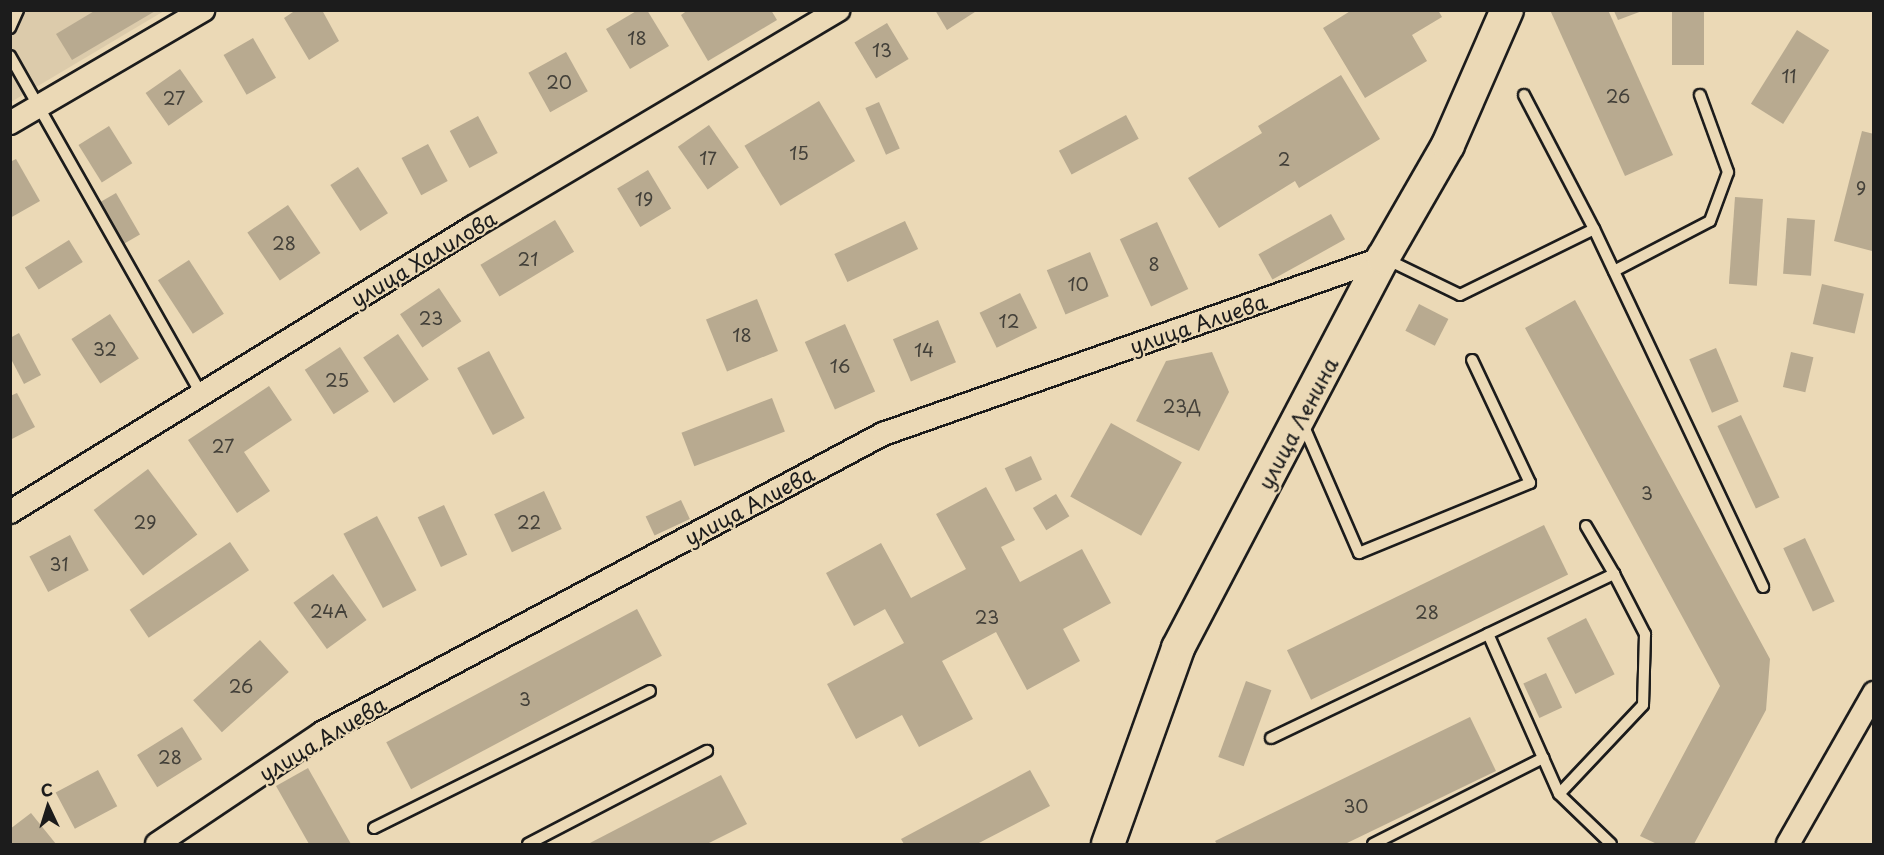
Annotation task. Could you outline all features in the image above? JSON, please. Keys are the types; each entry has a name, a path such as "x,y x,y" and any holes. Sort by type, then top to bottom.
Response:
{"main road":[{"name":"улица Ленина","path":"1108,844 1178,648 1383,258 1448,145 1507,10"}],"street":[{"path":"10,123 203,10"},
{"name":"улица Халилова","path":"10,512 483,221 838,10"},
{"name":"улица Алиева","path":"157,844 331,728 883,434 1383,258"},
{"path":"1788,844 1874,693"}],"lane":[{"path":"10,28 18,10"},
{"path":"10,56 37,108 201,394"},
{"path":"1524,94 1594,229 1762,587"},
{"path":"1614,271 1710,221 1728,172 1700,95"},
{"path":"1383,258 1460,295 1594,229"},
{"path":"1300,416 1359,553 1530,483 1472,360"},
{"path":"1559,794 1643,705 1645,634 1586,526"},
{"path":"1271,738 1614,574"},
{"path":"1488,634 1559,794 1611,844"},
{"path":"374,828 650,691"},
{"path":"528,844 707,751"},
{"path":"1373,844 1543,758"}],"shaded area":[{"path":"11,10 164,11 11,102"}],"building":[{"path":"96,10 157,10 72,60 56,34"},
{"path":"296,10 322,10 339,41 309,60 284,18"},
{"path":"638,10 647,10 669,46 630,69 606,29"},
{"path":"688,10 771,10 777,20 708,61 681,15"},
{"path":"935,10 978,10 947,30"},
{"path":"1352,10 1438,10 1442,17 1412,35 1427,61 1365,98 1323,28"},
{"path":"1550,10 1608,10 1673,155 1625,176"},
{"path":"1672,10 1704,10 1704,65 1672,65"},
{"path":"1614,11 1642,11 1618,20"},
{"path":"887,23 909,59 876,79 854,43"},
{"path":"1797,30 1829,50 1783,124 1751,104"},
{"path":"253,38 276,78 247,95 224,55"},
{"path":"566,52 588,91 550,112 528,73"},
{"path":"180,69 203,102 169,126 146,93"},
{"path":"1341,75 1380,139 1299,188 1295,181 1219,228 1188,178 1262,133 1258,126"},
{"path":"819,101 855,161 780,206 744,146"},
{"path":"879,102 900,149 886,155 865,108"},
{"path":"1126,115 1139,139 1072,175 1059,151"},
{"path":"478,116 498,153 469,168 450,131"},
{"path":"709,125 739,168 708,189 678,147"},
{"path":"109,126 132,163 102,182 78,145"},
{"path":"1862,131 1874,134 1872,251 1834,241"},
{"path":"428,144 448,181 421,195 402,158"},
{"path":"16,159 40,201 10,218 10,162"},
{"path":"358,167 388,213 360,231 330,185"},
{"path":"648,170 671,209 640,227 617,189"},
{"path":"116,193 140,235 118,247 94,206"},
{"path":"1735,197 1763,199 1757,286 1729,284"},
{"path":"288,205 320,253 280,280 247,232"},
{"path":"1331,214 1345,239 1272,280 1258,254"},
{"path":"1787,218 1815,220 1811,276 1783,274"},
{"path":"555,220 574,252 499,297 480,265"},
{"path":"905,221 918,249 847,282 834,254"},
{"path":"1157,222 1188,289 1151,306 1120,239"},
{"path":"69,240 83,262 39,290 25,268"},
{"path":"1090,252 1109,296 1065,315 1047,270"},
{"path":"189,260 224,314 193,334 158,280"},
{"path":"1822,284 1864,294 1855,334 1813,324"},
{"path":"439,288 461,321 422,347 400,314"},
{"path":"1020,293 1037,328 997,348 980,313"},
{"path":"757,299 778,351 727,372 706,320"},
{"path":"1575,300 1770,659 1766,710 1694,844 1657,844 1640,836 1720,686 1525,328"},
{"path":"1419,304 1448,319 1435,346 1405,331"},
{"path":"110,314 139,358 100,384 71,339"},
{"path":"938,320 956,362 911,381 893,339"},
{"path":"845,324 875,392 835,409 805,342"},
{"path":"19,333 41,375 24,384 10,357 10,338"},
{"path":"398,334 429,380 394,403 363,357"},
{"path":"340,347 369,391 334,414 305,370"},
{"path":"1716,348 1739,401 1712,413 1689,359"},
{"path":"489,351 525,418 493,435 457,368"},
{"path":"1212,352 1229,392 1199,451 1136,421 1166,361"},
{"path":"1791,352 1813,357 1805,392 1783,387"},
{"path":"269,386 292,420 244,452 270,491 237,513 188,440"},
{"path":"17,393 35,427 10,440 10,396"},
{"path":"772,398 785,432 694,466 681,433"},
{"path":"1741,415 1779,497 1756,508 1717,426"},
{"path":"1111,423 1182,462 1141,536 1070,496"},
{"path":"1031,456 1042,480 1016,492 1005,468"},
{"path":"148,469 197,534 143,575 94,510"},
{"path":"986,487 1015,540 1001,547 1020,582 1082,549 1111,603 1063,629 1080,661 1027,690 996,632 942,661 973,719 919,747 902,715 856,739 827,684 904,643 885,609 854,626 826,573 881,543 911,598 966,569 936,514"},
{"path":"544,491 562,529 512,552 494,514"},
{"path":"1056,494 1069,516 1046,530 1033,508"},
{"path":"681,500 690,519 655,536 646,516"},
{"path":"444,505 467,555 441,567 418,517"},
{"path":"377,516 416,590 383,608 343,534"},
{"path":"1544,525 1568,574 1311,700 1287,650"},
{"path":"70,535 89,570 48,592 29,557"},
{"path":"1805,538 1835,601 1813,612 1783,548"},
{"path":"230,542 249,570 149,638 130,610"},
{"path":"333,574 367,620 327,649 293,603"},
{"path":"637,609 662,656 411,789 386,742"},
{"path":"1586,618 1615,674 1575,694 1547,638"},
{"path":"260,640 289,672 222,732 193,700"},
{"path":"1546,673 1562,707 1539,718 1523,684"},
{"path":"1246,681 1271,690 1244,766 1218,757"},
{"path":"1470,717 1496,771 1345,844 1217,844 1215,841"},
{"path":"182,727 202,759 157,787 137,755"},
{"path":"308,768 351,844 309,844 276,786"},
{"path":"98,770 117,806 75,829 56,793"},
{"path":"1030,770 1050,806 977,844 904,844 901,839"},
{"path":"721,775 747,824 707,844 588,844"},
{"path":"31,813 56,844 10,844 10,829"}]}
